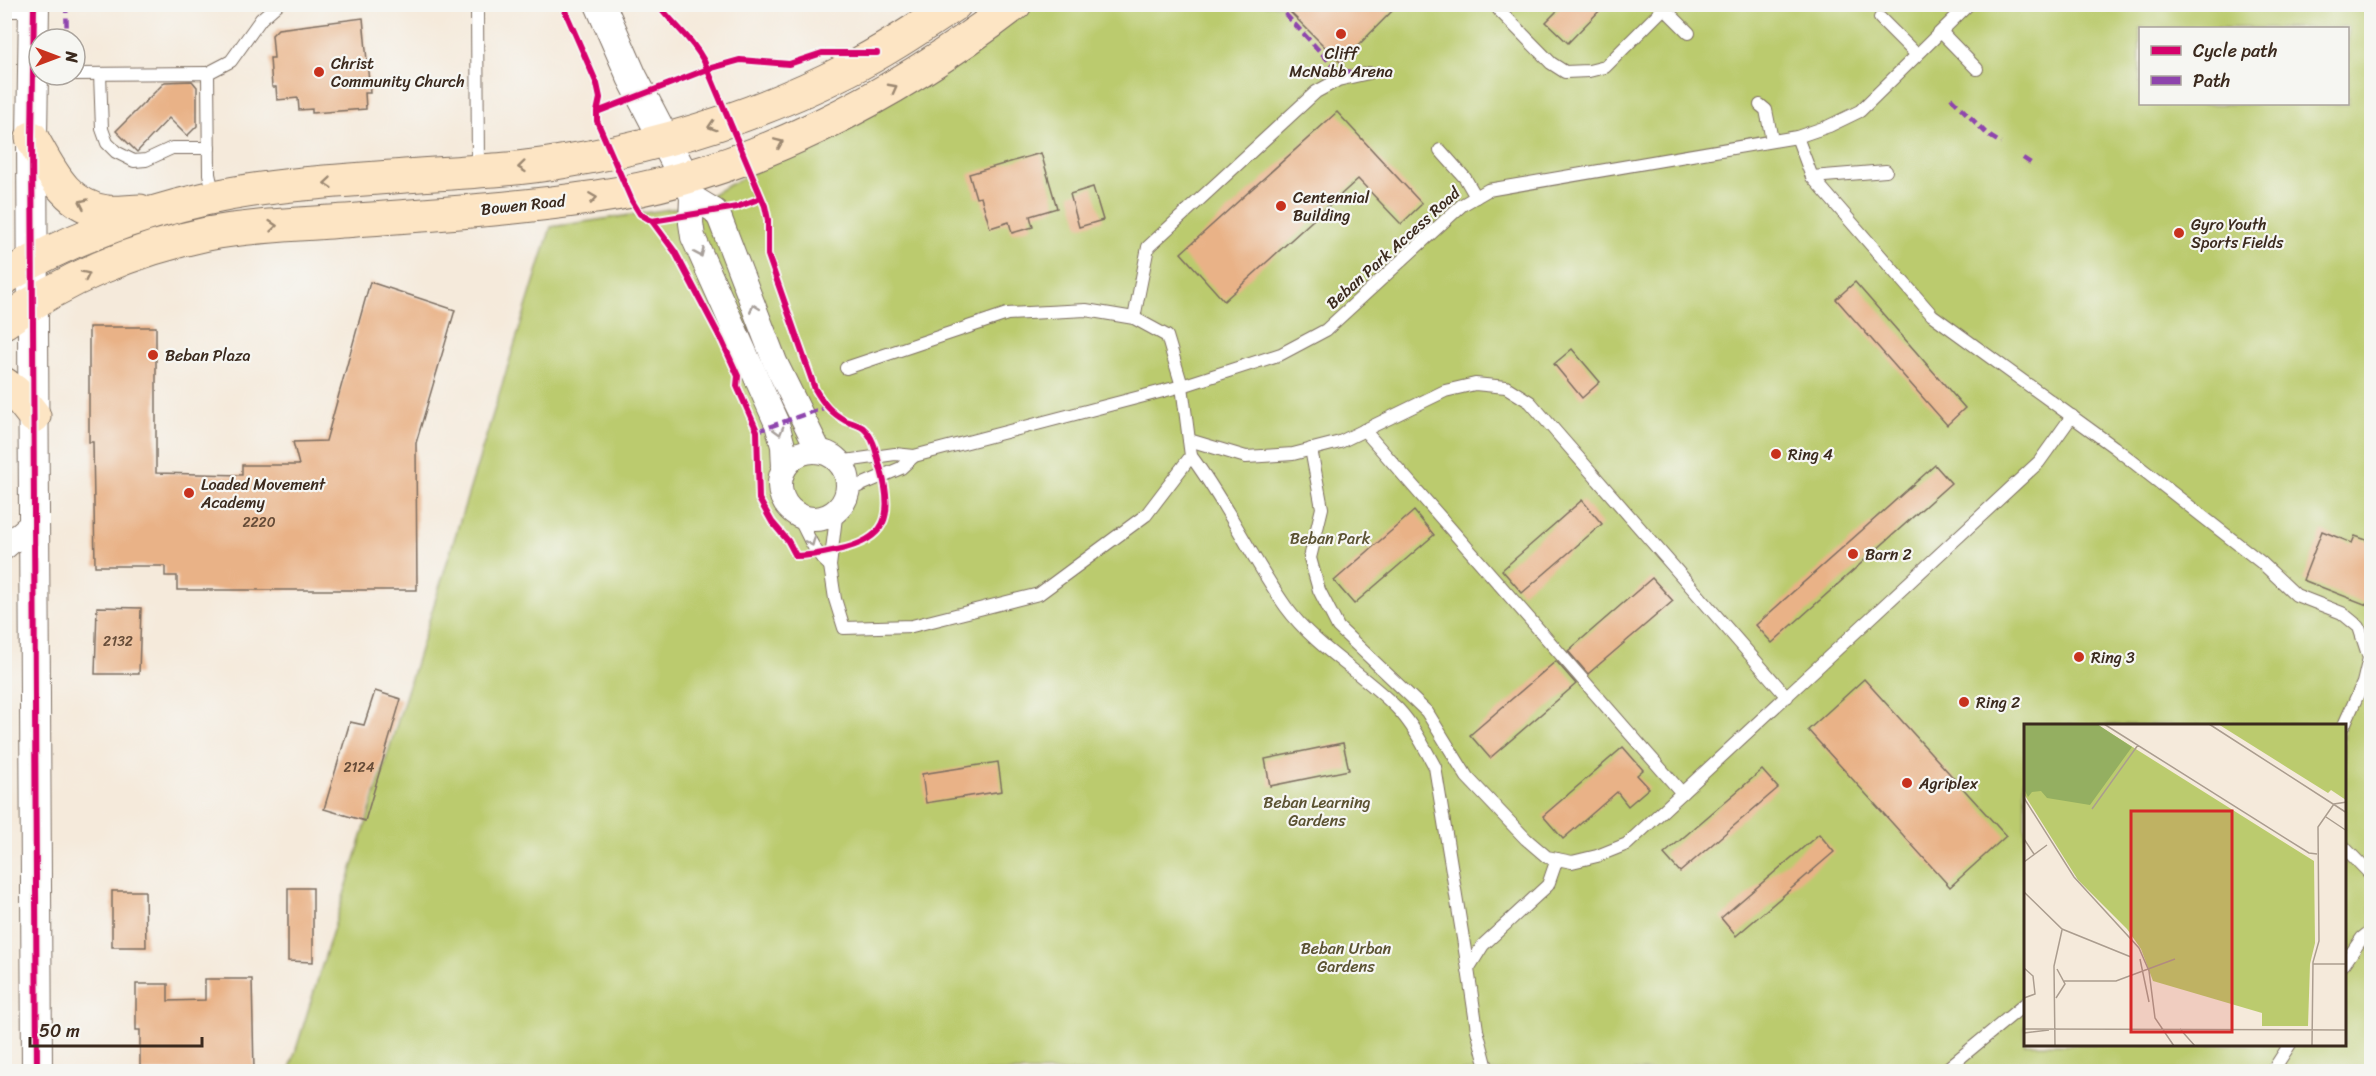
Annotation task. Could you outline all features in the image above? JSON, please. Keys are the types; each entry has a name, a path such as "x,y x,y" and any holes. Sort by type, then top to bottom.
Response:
{"main road":[{"path":"4,278 33,260 87,237 160,211 214,197 321,183 558,163 666,140 760,109 825,81 877,53 955,4"},
{"name":"Bowen Road","path":"4,322 33,301 107,265 155,248 207,234 246,228 480,210 595,198 661,185 688,187 841,115 916,74 970,39 1015,4"},
{"path":"32,138 57,183 77,202 106,212 160,211"},
{"path":"4,384 15,393 34,416"}],"street":[{"path":"600,4 632,77 688,187 693,237 777,424 783,446 784,468 780,485 782,496 787,506 796,514 819,519 842,500 847,480 829,456 775,363 720,219 715,211 688,187"},
{"path":"24,9 27,27"},
{"path":"35,87 32,138 37,1071"},
{"path":"784,468 796,456 807,452 829,456"},
{"path":"4,548 35,521"}],"lane":[{"path":"87,74 208,73 231,61 261,19 278,4"},
{"path":"477,4 478,171"},
{"name":"Beban Park Access Road","path":"829,456 895,454 914,456 1182,386 1281,354 1326,330 1462,205 1488,190 1797,136 1829,126 1860,111 1969,4"},
{"path":"1499,10 1551,63 1565,72 1589,71 1605,67 1664,8 1689,33"},
{"path":"1880,18 1917,55"},
{"path":"1941,32 1977,69"},
{"path":"208,73 209,174 214,197"},
{"path":"1134,318 1148,247 1316,92 1338,80 1370,73"},
{"path":"100,74 102,129 107,143 116,152 134,161 146,160 172,148 209,148"},
{"path":"1760,105 1766,110 1772,140"},
{"path":"1797,136 1812,177 1932,315 2072,416 2262,563 2296,595 2343,613 2359,627 2369,658 2363,683 2344,724"},
{"path":"1440,150 1464,178 1476,197"},
{"path":"1812,177 1886,171"},
{"path":"846,368 1007,314 1086,310 1134,318 1167,336 1182,386 1191,456 1208,478 1287,608 1324,647 1398,710 1421,740 1434,767 1477,1030 1488,1071"},
{"path":"1189,440 1246,457 1293,453 1340,442 1444,392 1475,384 1506,387 1530,402 1786,697"},
{"path":"1311,449 1322,508 1310,558 1319,590 1338,627 1427,712 1467,777 1526,839 1547,857 1572,862 1597,856 1627,844 2039,462 2072,416"},
{"path":"1364,430 1682,793"},
{"name":"Beban Park Access Road","path":"842,500 901,468 914,456"},
{"path":"842,500 830,566 835,599 844,628 912,626 1039,594 1146,515 1191,456"},
{"path":"796,514 816,554 830,566"},
{"path":"2346,849 2372,876"},
{"path":"1468,969 1483,945 1548,885 1557,859"},
{"path":"2346,961 2362,938 2372,930"},
{"path":"1943,1071 2024,1005"},
{"path":"2272,1071 2289,1046"}],"green space":[{"name":"Beban Park","path":"1026,5 2371,5 2371,1071 289,1072 551,227 690,206 887,101"}],"building":[{"name":"Cliff McNabb Arena","path":"1282,4 1399,4 1341,63"},
{"path":"1564,4 1606,4 1568,43 1546,22"},
{"name":"Christ Community Church","path":"363,18 370,93 365,93 366,109 312,113 312,109 299,110 298,98 277,100 276,87 272,87 270,58 274,58 272,35 278,29"},
{"path":"192,81 197,87 197,126 187,136 169,118 137,152 116,131 165,82"},
{"name":"Centennial Building","path":"1337,112 1422,204 1401,224 1358,179 1224,301 1181,253"},
{"path":"1041,153 1057,208 1030,216 1033,227 1012,233 1009,222 990,228 981,197 976,198 969,174"},
{"path":"1093,187 1103,220 1079,227 1070,194"},
{"path":"370,282 455,310 416,443 417,590 177,590 177,576 165,576 165,566 95,566 93,442 89,442 89,327 156,327 156,473 242,475 242,465 299,465 293,442 326,441"},
{"path":"1855,282 1965,408 1947,425 1836,299"},
{"path":"1572,349 1600,382 1582,398 1554,364"},
{"name":"Barn 2","path":"1935,465 1951,483 1772,643 1756,625"},
{"path":"1582,500 1602,524 1522,593 1502,570"},
{"path":"1414,511 1434,535 1354,604 1334,581"},
{"path":"2322,531 2352,543 2355,536 2372,542 2372,607 2303,580"},
{"path":"1652,578 1673,601 1588,674 1568,651"},
{"path":"97,607 141,608 139,674 95,674"},
{"path":"1556,661 1576,684 1490,758 1470,735"},
{"name":"Agriplex","path":"1864,679 2006,836 1950,887 1808,730"},
{"path":"375,691 401,699 365,821 324,809 350,722 364,725"},
{"path":"1343,743 1349,770 1270,786 1265,759"},
{"path":"1623,747 1643,770 1637,775 1649,788 1628,806 1617,792 1563,839 1543,816"},
{"path":"998,762 1002,791 926,803 922,774"},
{"path":"1762,770 1778,788 1680,872 1664,854"},
{"path":"1819,834 1834,852 1736,936 1721,918"},
{"path":"288,888 313,888 313,962 288,961"},
{"path":"112,891 145,891 146,947 112,947"},
{"path":"205,979 252,979 254,1071 140,1071 140,1030 136,1030 136,984 168,984 168,1001 205,1000"}],"marked path":[{"path":"66,4 67,27"},
{"path":"1276,4 1338,71 1369,72"},
{"path":"1951,98 1988,135 2001,143"},
{"path":"2023,158 2032,164"},
{"path":"757,431 826,407"}],"cycle path":[{"path":"34,4 32,138 37,1072"},
{"path":"562,4 597,84 600,98 597,112"},
{"path":"652,221 675,252 738,376 737,386 757,431 759,499 772,522 788,541 796,556 837,550 867,540 883,524 887,500 873,442 863,428 846,421 832,411 815,389 768,255 768,220 765,206 704,61 694,45 658,4"},
{"path":"761,198 737,207 652,221 640,214 632,201 597,121 597,112 708,69 740,60 789,64 822,53 877,53"}],"place":[{"name":"Cliff McNabb Arena","path":"1341,34"},
{"name":"Christ Community Church","path":"319,72"},
{"name":"Centennial Building","path":"1281,206"},
{"name":"Gyro Youth Sports Fields","path":"2179,233"},
{"name":"Beban Plaza","path":"153,355"},
{"name":"Ring 4","path":"1776,454"},
{"name":"Loaded Movement Academy","path":"189,493"},
{"name":"Barn 2","path":"1853,554"},
{"name":"Ring 3","path":"2079,657"},
{"name":"Ring 2","path":"1964,702"},
{"name":"Agriplex","path":"1907,783"}],"park label":[{"name":"Beban Learning Gardens","path":"1317,811"},
{"name":"Beban Urban Gardens","path":"1346,957"}]}
